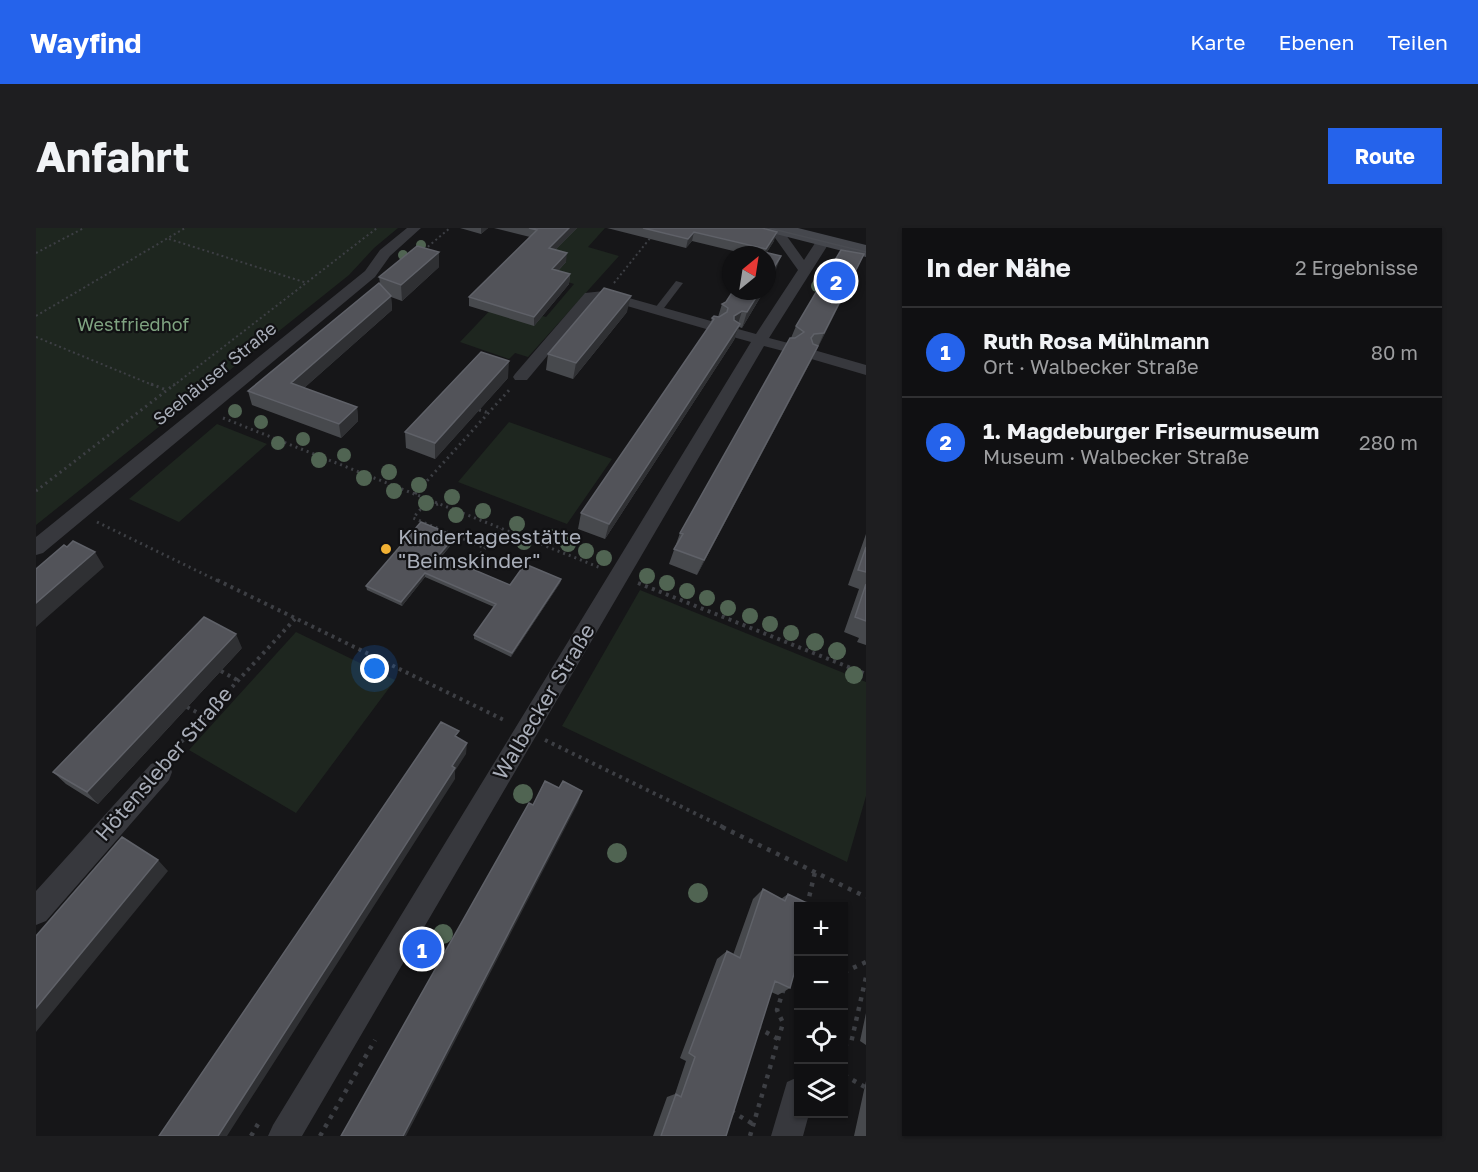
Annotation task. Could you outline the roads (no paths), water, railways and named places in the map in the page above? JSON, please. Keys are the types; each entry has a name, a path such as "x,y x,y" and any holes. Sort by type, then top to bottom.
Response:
{"main road":[{"path":"775,228 866,250"}],"street":[{"name":"Seehäuser Straße","path":"36,548 370,274 389,249 415,228"},
{"path":"775,228 804,269"},
{"name":"Walbecker Straße","path":"284,1136 760,340 824,240"},
{"path":"521,377 590,296 604,295 713,326"},
{"path":"738,334 787,347"},
{"path":"814,356 866,370"},
{"name":"Hötensleber Straße","path":"36,911 160,772"},
{"path":"787,1136 794,1109"}],"lane":[{"path":"658,310 679,283"}],"tram line":[{"path":"769,228 866,252"}],"place":[{"name":"1. Magdeburger Friseurmuseum","path":"836,281"},
{"name":"Kindertagesstätte \"Beimskinder\"","path":"386,549"},
{"name":"Ruth Rosa Mühlmann","path":"422,949"}],"park label":[{"name":"Westfriedhof","path":"133,325"}]}
